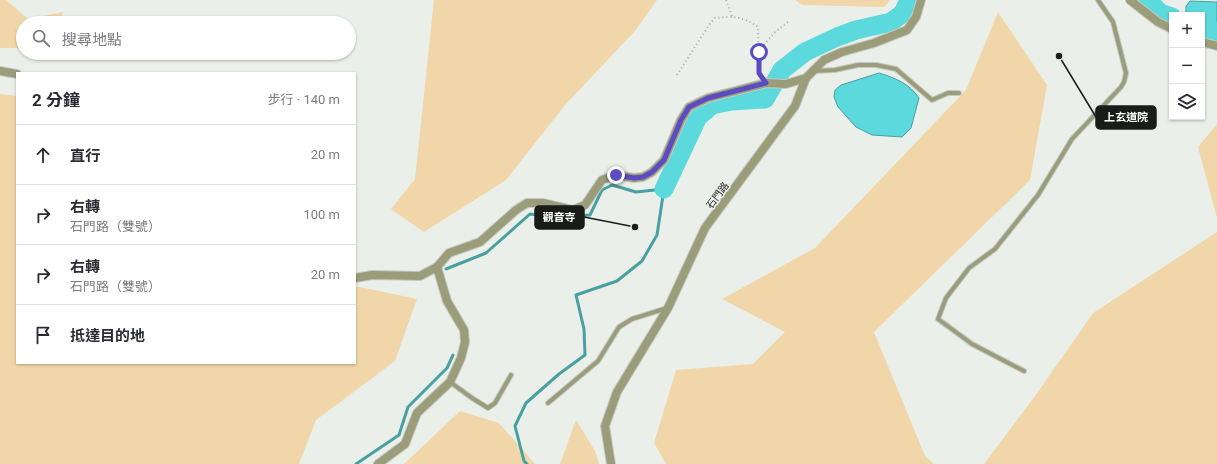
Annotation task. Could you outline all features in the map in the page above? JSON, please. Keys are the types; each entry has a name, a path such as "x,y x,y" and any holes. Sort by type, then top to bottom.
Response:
{"street":[{"name":"石門路","path":"612,464 605,426 617,392 668,308 705,228 795,106 806,78 824,60 842,52 874,43 906,30 916,17 921,0"},
{"path":"1130,0 1158,22 1169,28"},
{"path":"1205,43 1217,46"},
{"path":"0,71 16,74"},
{"path":"356,278 372,275 420,276 437,267 449,253 480,242 516,210 527,203 543,203 573,210 585,205 602,180 616,175 634,178 643,177 652,172 664,160 681,120 689,107 708,98 766,83 786,84 806,78"},
{"path":"378,464 405,444 417,413 450,382 461,358 464,342 464,330 447,302 437,267"}],"lane":[{"path":"1024,371 972,344 938,319 946,298 969,268 995,249 1038,195 1072,139 1124,82 1126,73 1113,22 1098,0"},
{"path":"814,71 876,65 896,69 932,100 948,94 960,93"},
{"path":"548,403 598,361 619,327 632,319 668,308"},
{"path":"450,382 488,408 495,403 510,375"}],"path":[{"path":"726,0 732,16"},
{"path":"677,75 708,25 715,18 732,16 750,22 758,28 759,73 766,83"},
{"path":"759,52 774,33 788,22"}],"shaded area":[{"path":"0,0 6,0 25,16 16,16 16,48 0,48"},
{"path":"434,0 657,0 635,31 565,105 506,180 424,232 391,209 415,179"},
{"path":"795,0 890,0 884,7 802,5"},
{"path":"63,12 62,16 43,16"},
{"path":"998,12 1047,85 1030,180 874,332 925,456 934,464 666,464 654,443 676,370 753,364 785,332 722,299 815,248 966,90"},
{"path":"0,94 16,96 16,364 356,364 356,286 417,299 395,361 316,420 299,464 0,464"},
{"path":"1217,124 1217,218 1198,147"},
{"path":"1217,232 1217,464 984,464 1035,396 1093,313"},
{"path":"460,411 499,423 535,464 404,464"},
{"path":"576,420 595,451 599,464 560,464"}],"water":[{"path":"1190,1 1217,2 1217,27 1205,22 1205,12 1186,12 1186,6"},
{"path":"879,73 896,79 911,88 919,98 911,128 902,137 872,135 856,127 838,107 834,97 835,90 841,85"}],"waterway":[{"path":"664,189 698,117 712,105 732,101 765,99 782,70 805,52 856,30 891,22 903,13 909,0"},
{"path":"1148,0 1160,13 1169,16"},
{"path":"1205,28 1217,32"},
{"path":"446,269 486,253 530,214 558,217 590,215 602,190 612,185 636,192 664,189 657,235 642,261 617,281 576,295 584,329 585,355 559,374 526,403 515,426 524,461 527,464"},
{"path":"356,464 399,435 408,407 447,368 453,355"}],"place":[{"name":"上玄道院","path":"1059,56"},
{"name":"觀音寺","path":"635,227"}],"route":[{"path":"616,175 634,178 643,177 652,172 664,160 681,120 689,107 708,98 766,83 759,73 759,52"}]}
